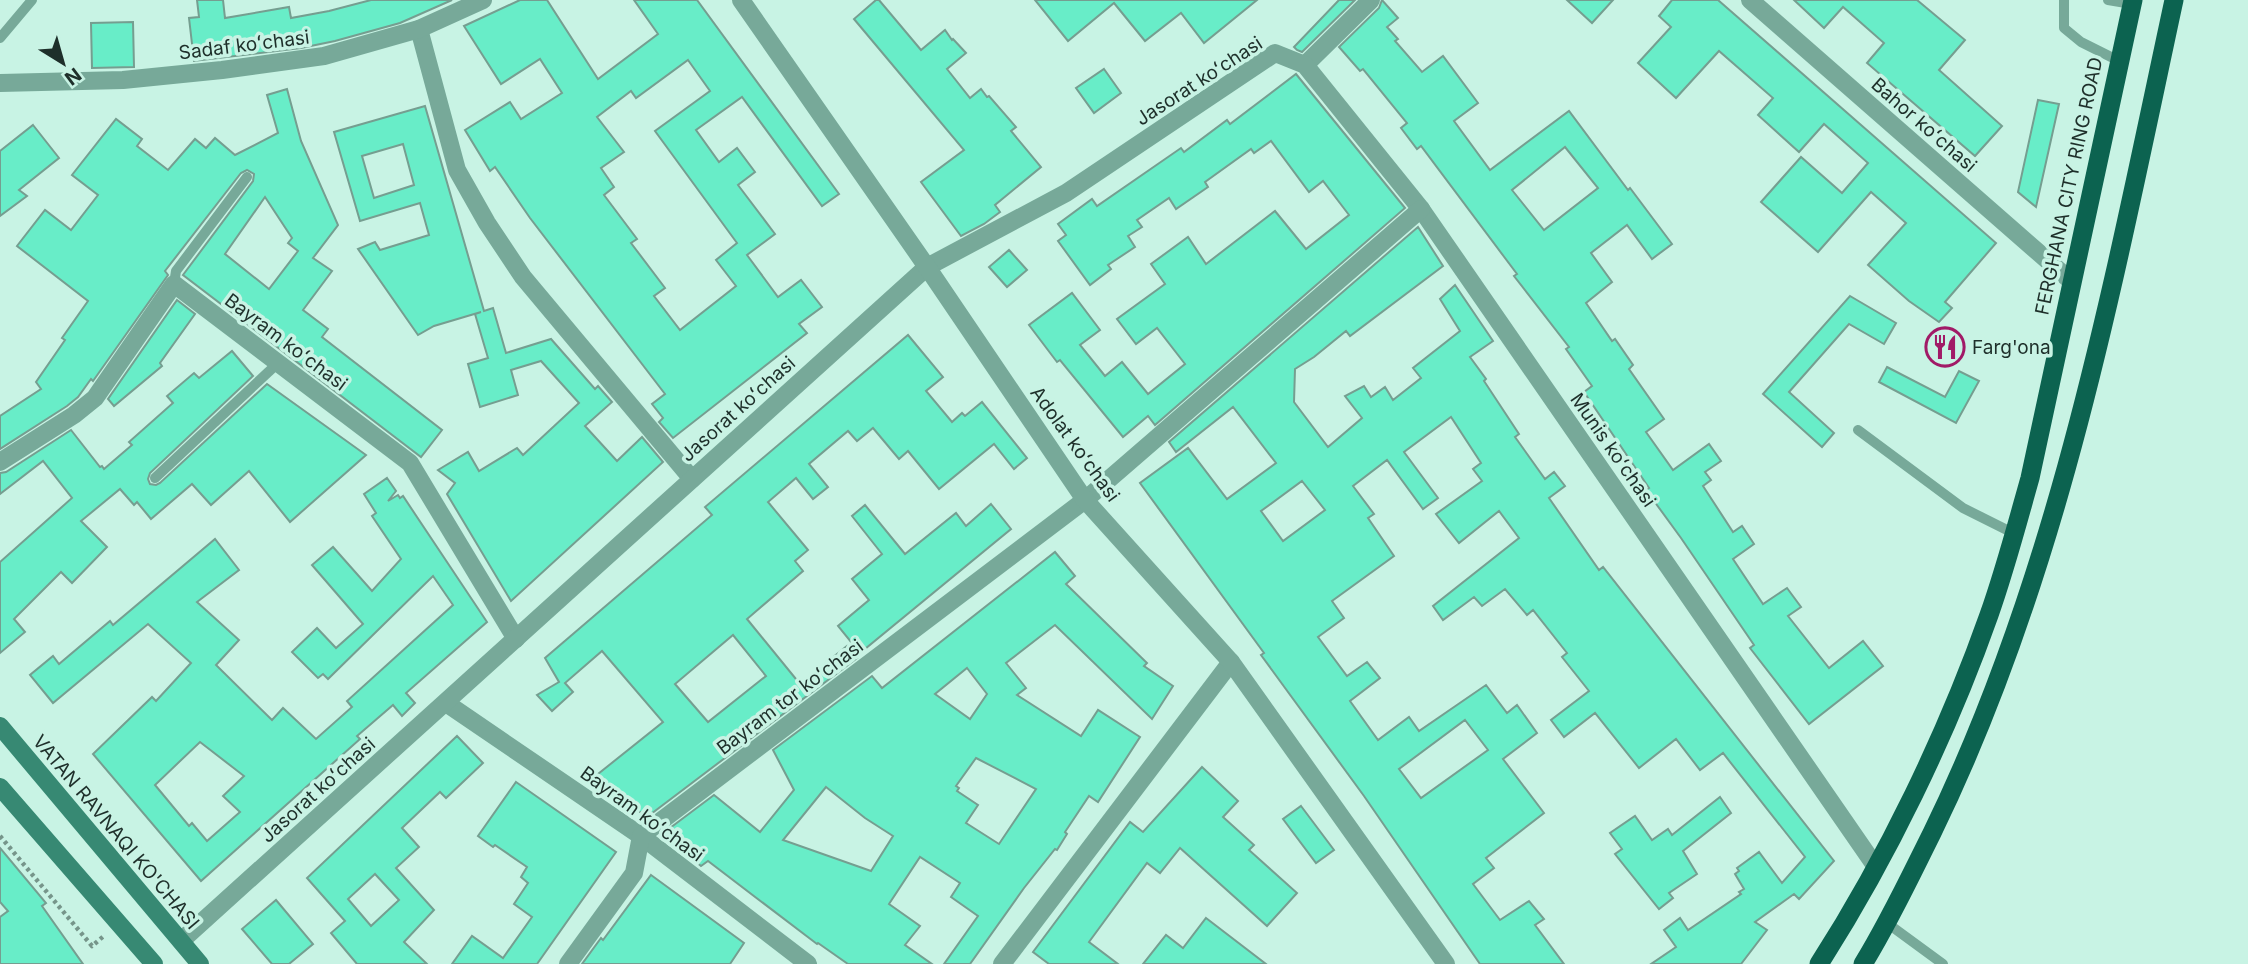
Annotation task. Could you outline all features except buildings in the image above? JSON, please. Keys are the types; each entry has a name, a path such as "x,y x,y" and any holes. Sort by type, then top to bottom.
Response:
{"highway":[{"path":"1863,964 1887,923 1952,792 2022,616 2062,486 2107,311 2174,0"},
{"name":"FERGHANA CITY RING ROAD","path":"1819,964 1877,867 1925,769 1989,616 2030,478 2132,2"}],"main road":[{"name":"VATAN RAVNAQI KO'CHASI","path":"0,726 200,964"},
{"path":"0,787 154,964"}],"street":[{"name":"Sadaf koʻchasi","path":"0,83 123,80 324,56 419,29 483,0"},
{"name":"Adolat koʻchasi","path":"741,0 1085,500 1231,662 1446,964"},
{"path":"1305,65 1371,0"},
{"name":"Bahor koʻchasi","path":"1750,0 2071,281"},
{"path":"419,29 457,170 487,223 523,277 692,479"},
{"name":"Jasorat koʻchasi","path":"181,941 927,267 1066,193 1275,53 1305,65"},
{"name":"Munis koʻchasi","path":"1305,65 1421,209 1877,867"},
{"name":"Bayram tor koʻchasi","path":"640,836 1085,500 1421,209"},
{"path":"0,462 74,415 95,398 174,284"},
{"name":"Bayram koʻchasi","path":"174,284 410,463 516,639"},
{"path":"1002,964 1231,662"},
{"name":"Bayram koʻchasi","path":"446,703 640,836 808,964"},
{"path":"568,964 634,873 640,836"}],"lane":[{"path":"0,38 33,0"},
{"path":"2064,0 2064,28 2081,42 2119,61"},
{"path":"2108,0 2132,2"},
{"path":"174,284 176,271 247,177"},
{"path":"155,478 278,363"},
{"path":"1858,430 1963,508 2014,534"},
{"path":"1887,923 1943,964"}],"path":[{"path":"0,835 92,947 120,923"}],"place":[{"name":"Farg'ona","path":"1945,347"}]}
